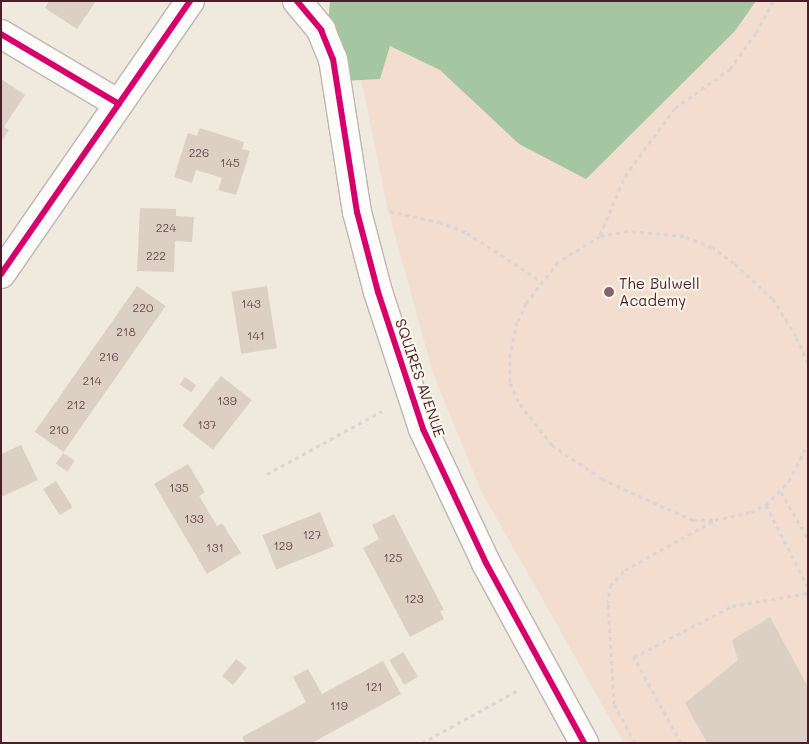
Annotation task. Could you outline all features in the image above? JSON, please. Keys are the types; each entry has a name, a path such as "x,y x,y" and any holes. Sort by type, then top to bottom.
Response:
{"street":[{"path":"1,274 190,1"},
{"name":"SQUIRES AVENUE","path":"297,1 322,30 333,59 357,212 378,292 412,394 453,498 584,743"},
{"path":"1,34 119,104"}],"path":[{"path":"600,236 625,176 675,108 730,69 756,33 773,1"},
{"path":"357,212 388,210 439,222 487,244 540,280"},
{"path":"808,363 796,336 773,299 734,263 712,247 684,236 628,231 600,236 558,262 540,280 517,322 510,354 510,383 520,404 552,445 602,479 693,520 715,520 751,512 766,505 781,492 801,463 808,444"},
{"path":"267,474 412,394"},
{"path":"781,492 808,539"},
{"path":"766,505 808,587"},
{"path":"635,743 614,704 608,604 610,586 625,570 715,520"},
{"path":"681,743 634,657 732,606 808,593"},
{"path":"422,743 519,689"}],"shaded area":[{"name":"The Bulwell Academy","path":"379,1 808,1 808,743 624,743 481,491 433,373 388,210 360,74"}],"green space":[{"path":"330,1 756,1 735,31 586,179 519,144 440,70 390,46 380,79 344,81 328,26"}],"building":[{"path":"49,1 96,1 77,29 45,8"},
{"path":"1,79 25,95 4,127 9,130 1,142"},
{"path":"200,128 244,142 242,149 250,151 236,195 218,190 222,178 196,170 192,183 174,177 188,133 197,136"},
{"path":"140,208 176,209 176,216 194,217 192,242 175,241 174,272 137,271"},
{"path":"137,286 166,306 64,452 35,432"},
{"path":"267,286 277,348 241,354 231,292"},
{"path":"221,376 252,400 213,450 182,426"},
{"path":"185,377 196,385 191,393 180,384"},
{"path":"21,445 38,480 1,497 1,454"},
{"path":"63,453 75,461 67,472 56,464"},
{"path":"188,464 205,492 199,496 217,526 222,523 241,553 207,574 154,484"},
{"path":"56,481 72,507 60,515 43,489"},
{"path":"320,512 334,546 276,570 263,535"},
{"path":"394,514 444,610 440,611 444,619 410,637 363,548 379,539 372,525"},
{"path":"770,617 808,687 808,743 707,743 685,703 738,660 732,640"},
{"path":"403,652 418,677 404,685 389,660"},
{"path":"236,659 247,668 233,685 222,676"},
{"path":"383,661 401,694 312,743 245,743 242,737 306,702 293,677 308,669 322,694"}],"cycle path":[{"path":"1,274 190,1"},
{"path":"297,1 321,30 333,59 357,212 378,292 423,429 486,563 584,743"},
{"path":"1,34 119,104"}],"place":[{"name":"The Bulwell Academy","path":"609,292"}]}
